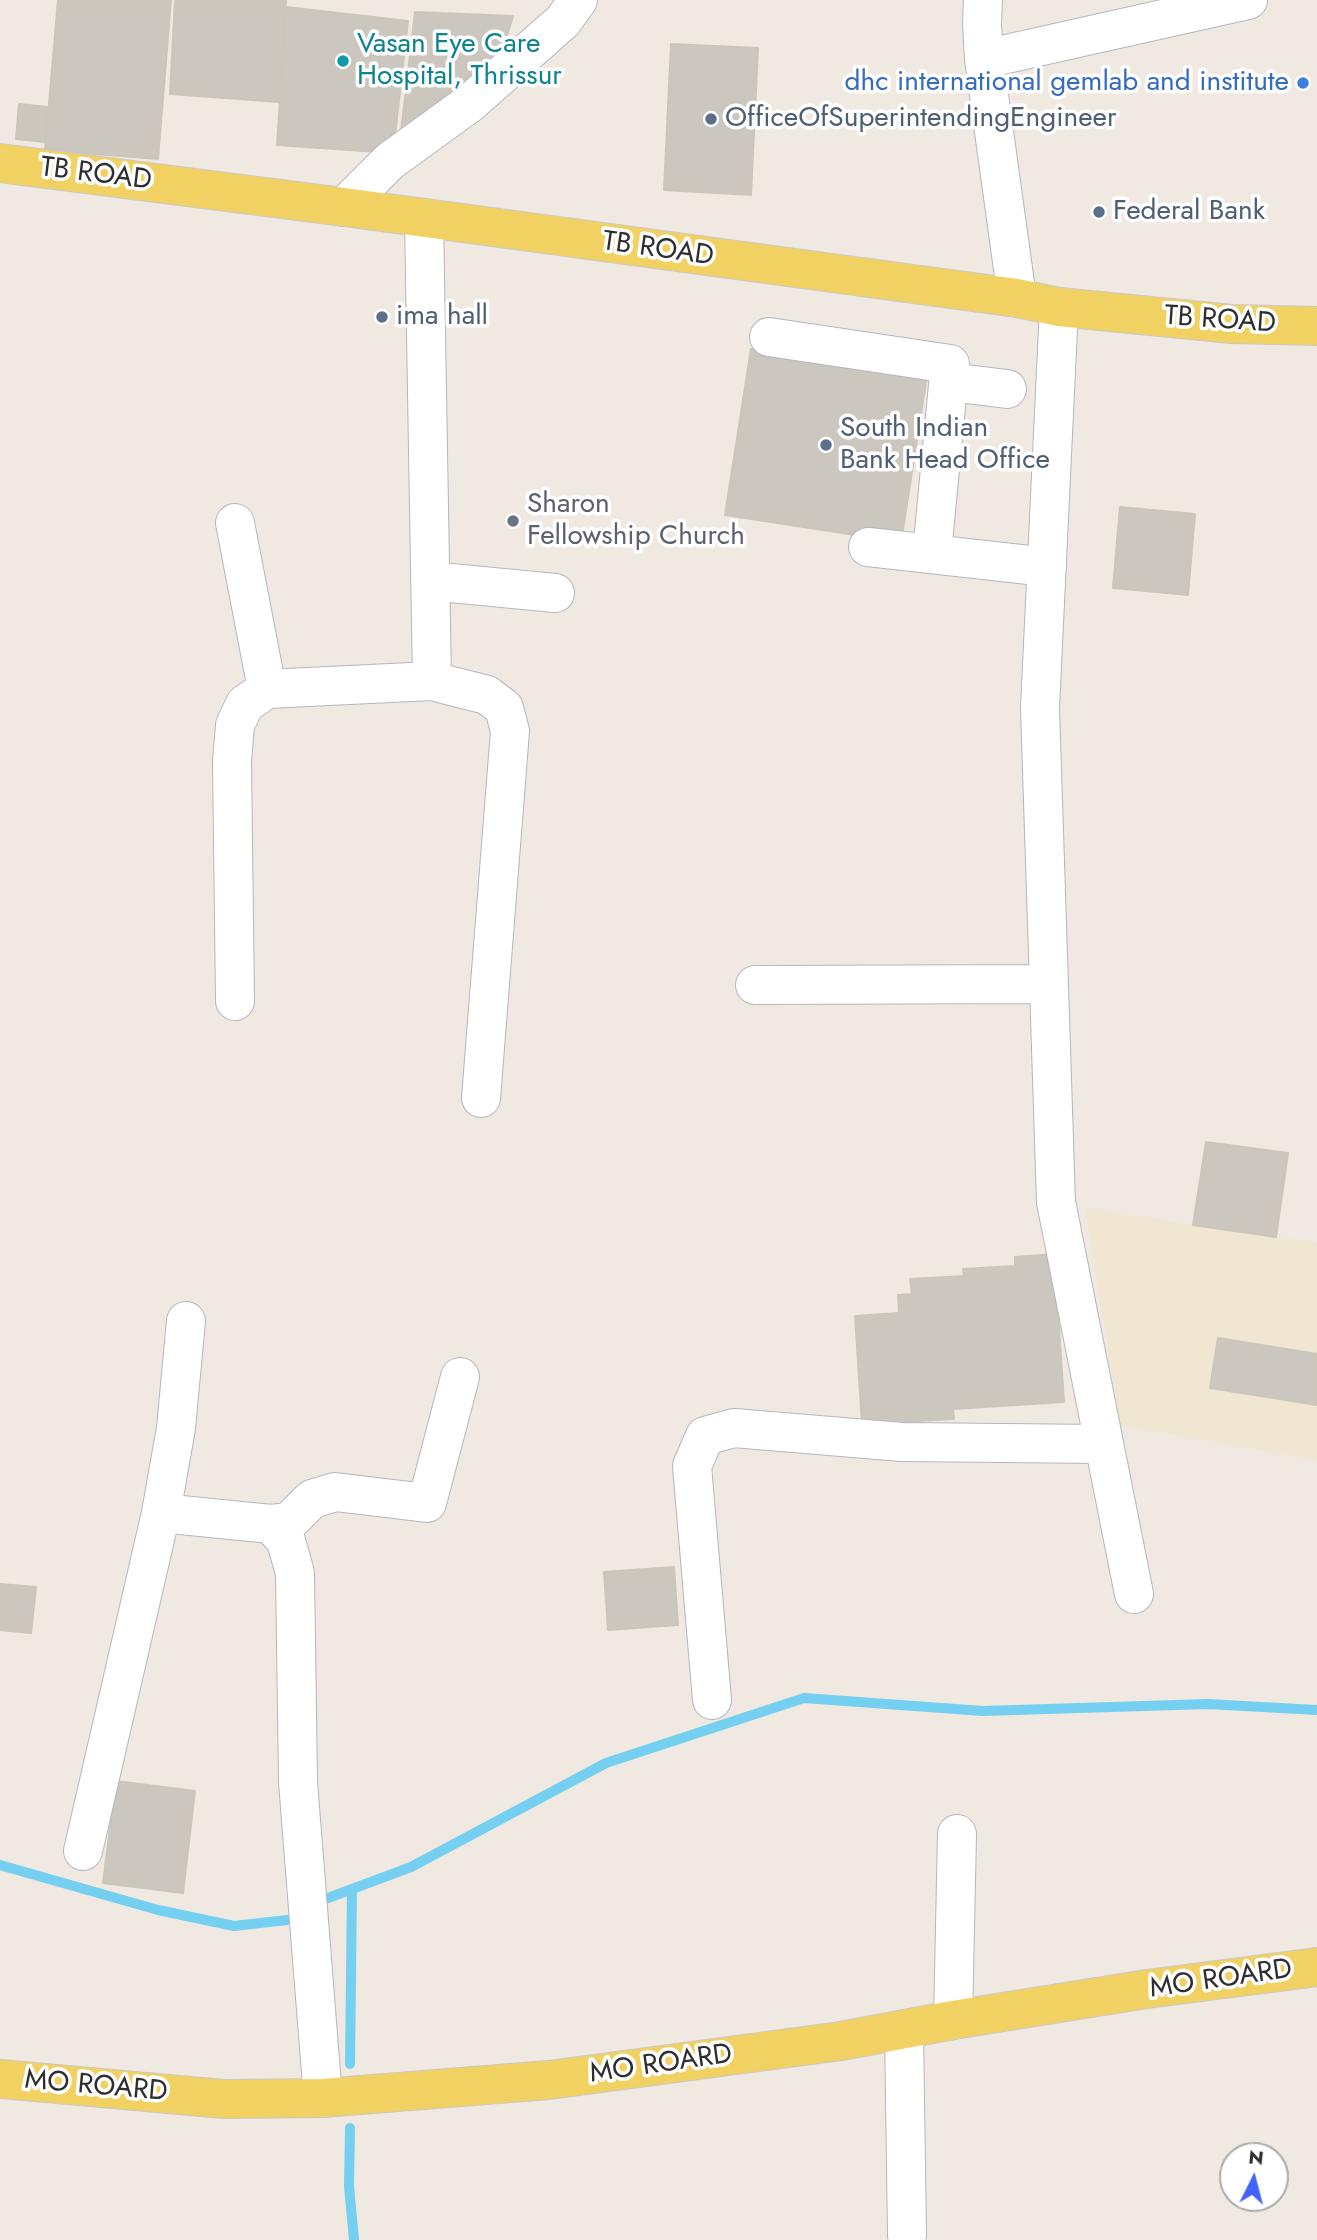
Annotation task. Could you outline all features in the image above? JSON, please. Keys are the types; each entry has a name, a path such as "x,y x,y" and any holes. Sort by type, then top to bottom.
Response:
{"main road":[{"name":"TB ROAD","path":"0,163 1017,298 1059,307 1232,324 1317,326"},
{"name":"MO ROARD","path":"0,2079 224,2098 323,2098 550,2080 828,2043 1147,1989 1317,1967"}],"street":[{"path":"344,207 390,161 470,103 563,21 578,0"},
{"path":"983,0 984,59 1017,298"},
{"path":"984,59 1248,0"},
{"path":"424,218 432,681"},
{"path":"1059,307 1040,708 1056,1202 1133,1594"},
{"path":"769,337 950,364 932,553"},
{"path":"950,382 1007,389"},
{"path":"234,523 267,689"},
{"path":"868,547 1046,567"},
{"path":"430,581 555,593"},
{"path":"235,1002 232,788 235,725 245,704 267,689 432,681 487,695 504,708 510,731 481,1098"},
{"path":"755,985 1049,984"},
{"path":"83,1851 161,1513 176,1428 186,1321"},
{"path":"161,1513 271,1524 289,1522 312,1499 335,1492 428,1503 460,1377"},
{"path":"712,1700 692,1466 705,1436 734,1428 902,1442 1103,1444"},
{"path":"271,1524 286,1541 295,1573 298,1782 323,2098"},
{"path":"953,2020 957,1834"},
{"path":"904,2030 907,2235"}],"shaded area":[{"path":"1085,1208 1317,1243 1317,1461 1120,1425"}],"building":[{"path":"58,0 171,0 158,159 45,150"},
{"path":"175,0 286,0 279,102 170,94"},
{"name":"Vasan Eye Care Hospital, Thrissur","path":"286,7 408,21 393,153 277,145"},
{"path":"415,12 513,16 501,55 400,140"},
{"name":"OfficeOfSuperintendingEngineer","path":"671,44 758,48 751,195 664,190"},
{"path":"19,104 47,107 45,142 16,139"},
{"name":"South Indian Bank Head Office","path":"751,349 927,376 901,542 725,515"},
{"path":"1120,507 1195,514 1188,595 1113,588"},
{"path":"1206,1142 1288,1153 1276,1237 1193,1225"},
{"path":"1054,1254 1064,1402 953,1409 954,1419 862,1424 855,1316 899,1313 898,1295 912,1294 910,1279 964,1276 963,1269 1015,1266 1015,1257"},
{"path":"1218,1338 1317,1354 1317,1405 1210,1388"},
{"path":"674,1567 678,1625 608,1630 604,1572"},
{"path":"0,1584 36,1587 31,1633 0,1630"},
{"path":"116,1781 195,1791 183,1893 103,1883"}],"waterway":[{"path":"328,1898 411,1867 606,1763 804,1698 983,1711 1208,1704 1317,1710"},
{"path":"0,1865 158,1910 234,1926 287,1920"},
{"path":"350,2064 352,1889"},
{"path":"350,2128 349,2186 354,2240"}],"place":[{"name":"Vasan Eye Care Hospital, Thrissur","path":"343,61"},
{"name":"dhc international gemlab and institute","path":"1303,83"},
{"name":"OfficeOfSuperintendingEngineer","path":"711,119"},
{"name":"Federal Bank","path":"1099,212"},
{"name":"ima hall","path":"382,317"},
{"name":"South Indian Bank Head Office","path":"826,445"},
{"name":"Sharon Fellowship Church","path":"513,521"}]}
